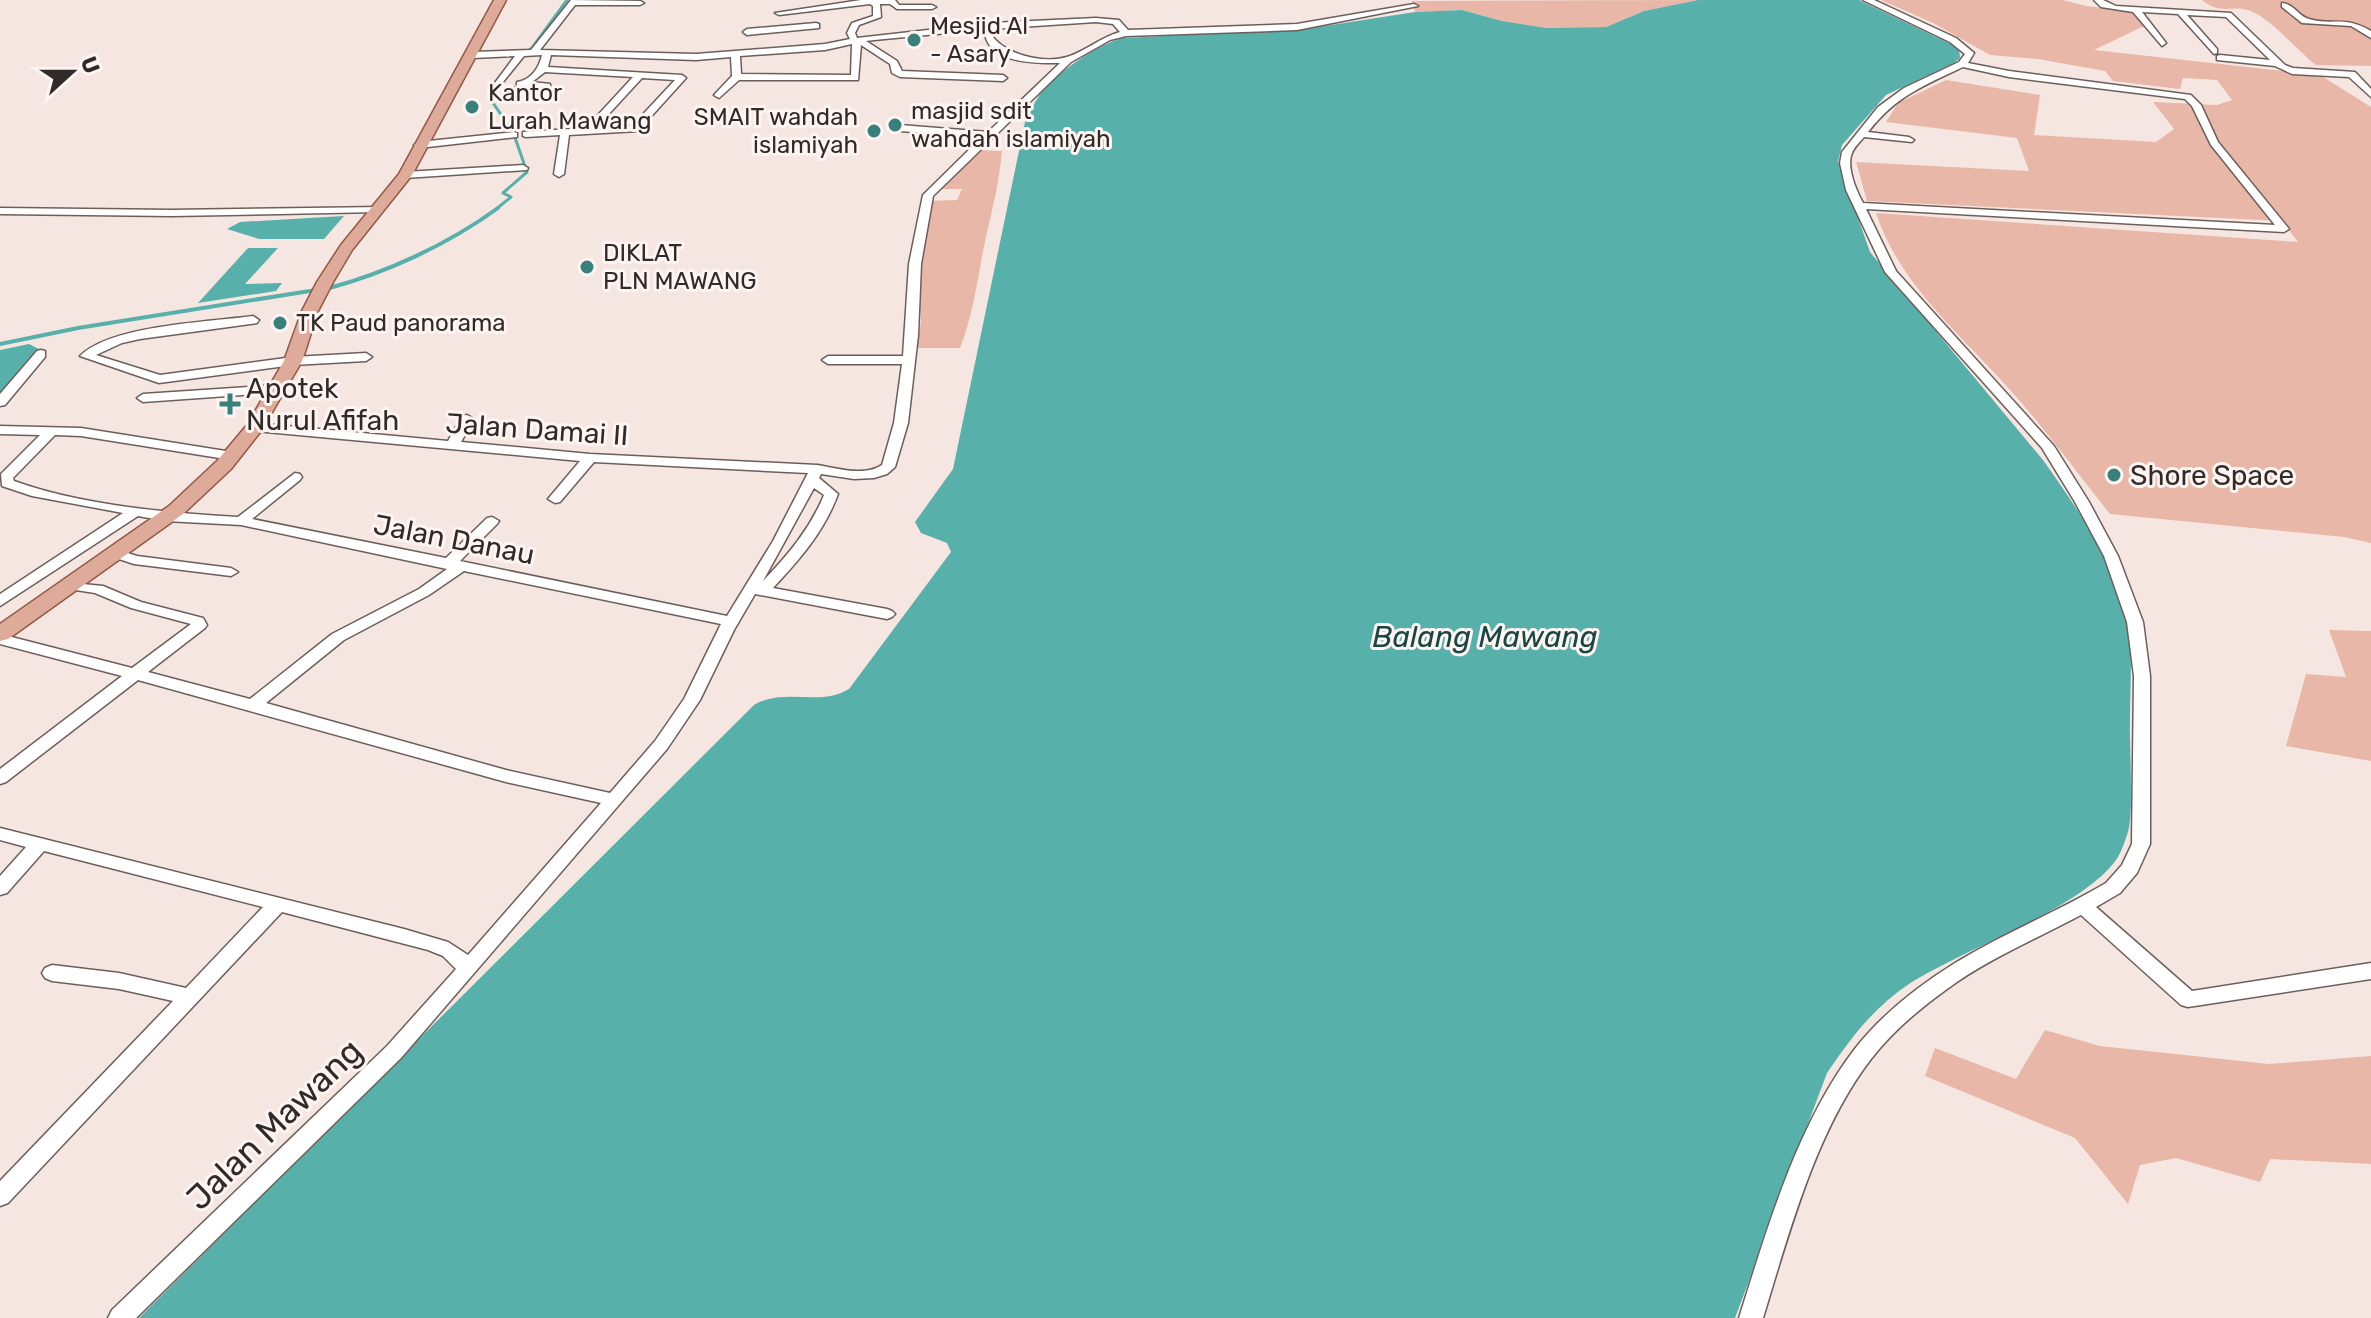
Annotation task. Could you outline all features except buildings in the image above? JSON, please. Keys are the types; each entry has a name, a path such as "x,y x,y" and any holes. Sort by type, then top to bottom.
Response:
{"main road":[{"path":"0,636 166,517 232,456 255,427 293,361 321,290 346,248 405,175 419,145 473,55 500,0"}],"street":[{"path":"777,49 779,13 784,0"},
{"path":"1751,1318 1797,1184 1832,1104 1856,1062 1901,1015 1943,981 2113,888 2130,868 2141,844 2142,676 2135,622 2126,593 2082,502 2047,446 1891,272 1851,190 1845,163 1847,152 1881,109 1907,90 1962,64 1970,53 1965,47 1867,0"},
{"path":"2098,0 2107,6 2136,10 2230,16 2276,63 2292,71 2352,74 2371,94"},
{"path":"779,13 872,1 892,1 897,7 932,7"},
{"path":"872,1 877,17 856,23 851,33 857,41 894,63 895,71 900,74 1003,78"},
{"path":"547,86 503,84 527,53 575,2 640,3"},
{"path":"2285,5 2305,21 2353,24"},
{"path":"828,360 909,360 915,264 923,208 936,186 1068,60 1107,38 1126,33 1289,28 1414,6"},
{"path":"2339,9 2370,36"},
{"path":"2136,10 2162,43"},
{"path":"2180,12 2219,57 2276,63"},
{"path":"473,55 547,53 685,57 777,49 804,52 935,28 1096,20 1116,22 1126,33"},
{"path":"747,32 816,26"},
{"path":"988,36 995,47 1011,55 1068,60"},
{"path":"719,95 737,77 855,78 857,41"},
{"path":"508,97 543,69 547,53"},
{"path":"735,53 737,77"},
{"path":"1860,206 2284,229 2214,143 2196,105 2188,97 2009,74 1962,64"},
{"path":"526,134 635,129 682,78 543,69"},
{"path":"580,84 592,72"},
{"path":"590,129 640,75"},
{"path":"900,128 987,135"},
{"path":"559,174 565,131"},
{"path":"1861,134 1909,140"},
{"path":"419,145 514,135"},
{"path":"405,175 523,168"},
{"path":"0,219 215,219 379,209"},
{"path":"0,211 336,211"},
{"path":"253,320 144,335 107,345 86,356 159,379 293,361 366,357"},
{"path":"0,402 41,354"},
{"name":"Jalan Damai II","path":"255,427 590,458 814,474 873,474 883,472 888,467 901,423 909,360"},
{"path":"143,398 278,389"},
{"path":"451,447 467,419"},
{"path":"0,430 53,430 232,456"},
{"name":"Jalan Danau","path":"53,430 6,477 7,483 32,492 166,517 241,521 728,625"},
{"path":"555,499 590,458"},
{"path":"814,474 831,494 828,504 808,544 758,590 814,474"},
{"path":"241,521 295,477"},
{"path":"0,601 136,511"},
{"path":"253,705 338,637 424,592 454,566 492,521"},
{"path":"115,553 134,560 231,572"},
{"path":"0,778 193,631 200,622 136,605 98,589 68,585"},
{"path":"758,590 882,612"},
{"name":"Jalan Mawang","path":"120,1318 394,1052 466,971 661,745 687,708 728,625 758,590"},
{"path":"0,636 506,776 614,800"},
{"path":"0,834 404,936 464,959 466,971"},
{"path":"0,888 39,845"},
{"path":"4,1186 276,906"},
{"path":"2083,906 2188,999 2371,971"},
{"path":"52,973 119,981 187,996"}],"shaded area":[{"path":"1698,0 1644,11 1606,27 1547,28 1502,21 1462,10 1415,12 1412,1"},
{"path":"1881,0 2063,0 2131,11 2144,26 2094,50 2320,75 2371,107 2371,543 2344,537 2110,514 2024,406 1916,286 1886,239 1876,213 2298,242 2282,221 1867,201 1856,162 2029,171 2017,138 1886,122 1898,103 1946,80 2040,95 2034,135 2156,142 2174,129 2153,102 2217,105 2232,100 2217,80 2183,78 2180,89 2113,81 2105,71 2038,59 1990,55 1933,23"},
{"path":"2202,0 2371,0 2371,66 2316,65 2259,15 2244,9 2221,9"},
{"path":"977,150 1002,151 965,334 960,348 917,348 921,321 918,283 926,201 957,200 962,189 938,189"},
{"path":"2329,630 2371,631 2371,761 2286,746 2306,674 2346,677"},
{"path":"2045,1030 2100,1046 2269,1064 2371,1056 2371,1164 2270,1159 2260,1182 2176,1158 2140,1165 2128,1204 2075,1138 1925,1076 1935,1048 2016,1079"}],"water":[{"name":"Balang Mawang","path":"1698,0 1859,0 1959,48 1960,58 1954,63 1886,95 1842,145 1838,161 1870,252 2043,460 2085,522 2119,590 2131,648 2131,809 2128,832 2118,857 2100,878 2077,895 1909,984 1874,1013 1854,1036 1827,1073 1735,1318 139,1318 754,705 777,697 826,697 849,689 951,552 947,543 921,533 915,522 953,469 1025,122 1040,94 1056,78 1090,53 1123,38 1305,29 1415,12 1462,10 1502,21 1547,28 1606,27 1644,11"},
{"path":"344,216 324,239 259,239 227,229 240,222"},
{"path":"248,248 278,248 245,284 282,283 276,291 198,303"},
{"path":"29,344 41,350 0,399 0,350"}],"waterway":[{"path":"525,52 532,48 567,0"},
{"path":"495,210 511,197 503,193 527,172 513,132 491,100 499,83"},
{"path":"326,289 371,275 415,256 495,210"},
{"path":"0,344 78,328 316,290"}],"place":[{"name":"Mesjid Al - Asary","path":"914,40"},
{"name":"Kantor Lurah Mawang","path":"472,107"},
{"name":"masjid sdit wahdah islamiyah","path":"895,125"},
{"name":"SMAIT wahdah islamiyah","path":"874,131"},
{"name":"DIKLAT PLN MAWANG","path":"587,267"},
{"name":"TK Paud panorama","path":"280,323"},
{"name":"Apotek Nurul Afifah","path":"230,404"},
{"name":"Shore Space","path":"2114,475"}]}
